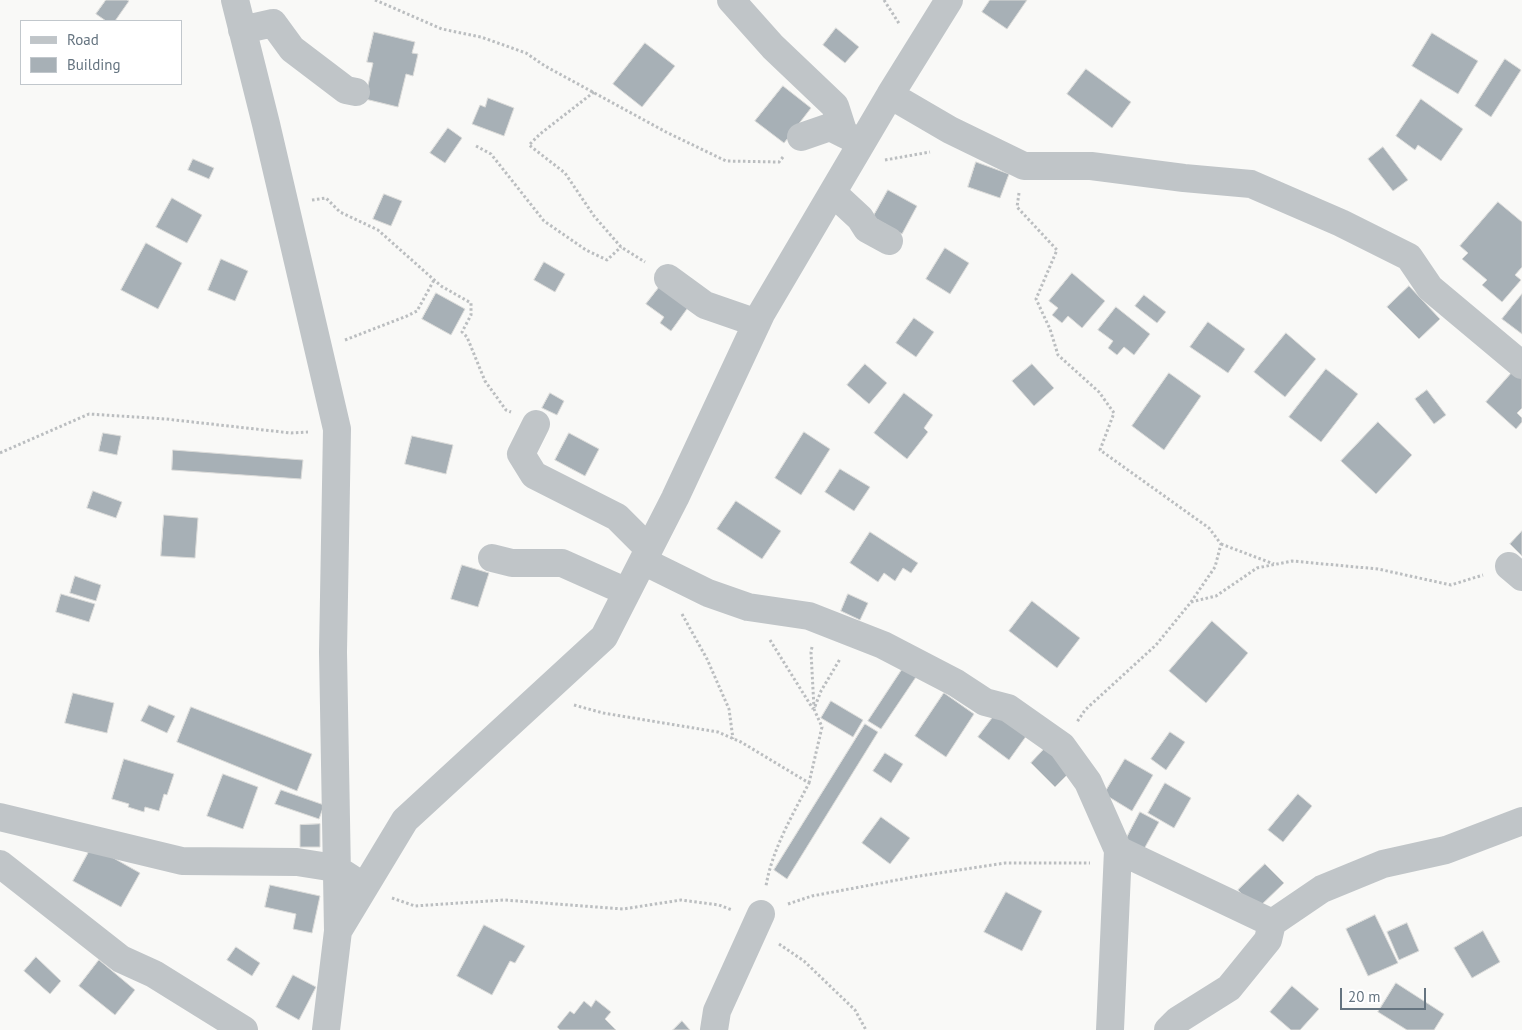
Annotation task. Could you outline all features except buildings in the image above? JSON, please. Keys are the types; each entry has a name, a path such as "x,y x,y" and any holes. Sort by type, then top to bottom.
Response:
{"street":[{"path":"235,0 285,203 337,429 333,652 338,931 326,1030"},
{"path":"731,0 773,46 835,106 852,147"},
{"path":"338,931 405,820 604,637 674,498 757,323 833,193 852,147 890,95 949,0"},
{"path":"242,30 273,23 292,49 346,90 356,92"},
{"path":"890,95 950,130 1024,166 1091,166 1184,178 1251,184 1341,223 1409,257 1430,288 1522,365"},
{"path":"801,137 830,127 852,147"},
{"path":"833,193 860,218 867,229 890,241"},
{"path":"668,278 705,304 757,323"},
{"path":"536,424 521,454 534,475 617,517 646,555 671,575 708,593 748,608 809,616 883,645 956,683 985,702 1008,708 1062,746 1088,782 1118,855 1110,1030"},
{"path":"492,558 512,563 562,563 627,592"},
{"path":"0,817 182,861 297,862 338,869 365,888"},
{"path":"1168,1030 1178,1020 1228,988 1268,940 1272,923 1322,889 1383,864 1446,850 1522,821"},
{"path":"1118,855 1272,923"},
{"path":"0,864 121,958 154,974 244,1030"},
{"path":"714,1030 717,1011 759,917"}],"path":[{"path":"375,0 442,29 481,37 526,53 545,66 666,132 726,161 779,162 801,137"},
{"path":"594,92 540,134 529,145 565,173 594,216 621,247 668,278"},
{"path":"852,147 886,160 935,151 950,130"},
{"path":"476,146 491,154 544,222 586,250 607,260 621,247"},
{"path":"1024,166 1017,207 1057,250 1036,298 1050,329 1058,355 1099,392 1114,413 1100,450 1209,528 1221,544 1276,564"},
{"path":"285,203 326,198 340,212 378,230 441,286 471,303 471,315 462,332 467,337 485,380 506,410 536,424"},
{"path":"319,350 417,311 434,280"},
{"path":"0,453 90,414 166,419 291,433 337,429"},
{"path":"1062,746 1085,710 1156,645 1191,602 1215,567 1221,544"},
{"path":"1191,602 1216,596 1257,568 1292,561 1378,569 1451,585 1516,572"},
{"path":"671,575 675,601 707,659 729,709 733,739"},
{"path":"748,608 814,709 822,727 809,783 768,871 759,917 760,932 804,961 855,1010 866,1030"},
{"path":"814,709 811,652 818,620"},
{"path":"814,709 838,660 867,639"},
{"path":"542,695 603,714 718,732 779,764 809,783"},
{"path":"365,888 415,906 504,900 622,909 682,900 719,905 759,917 812,896 913,877 1005,863 1079,864 1118,855"}]}
